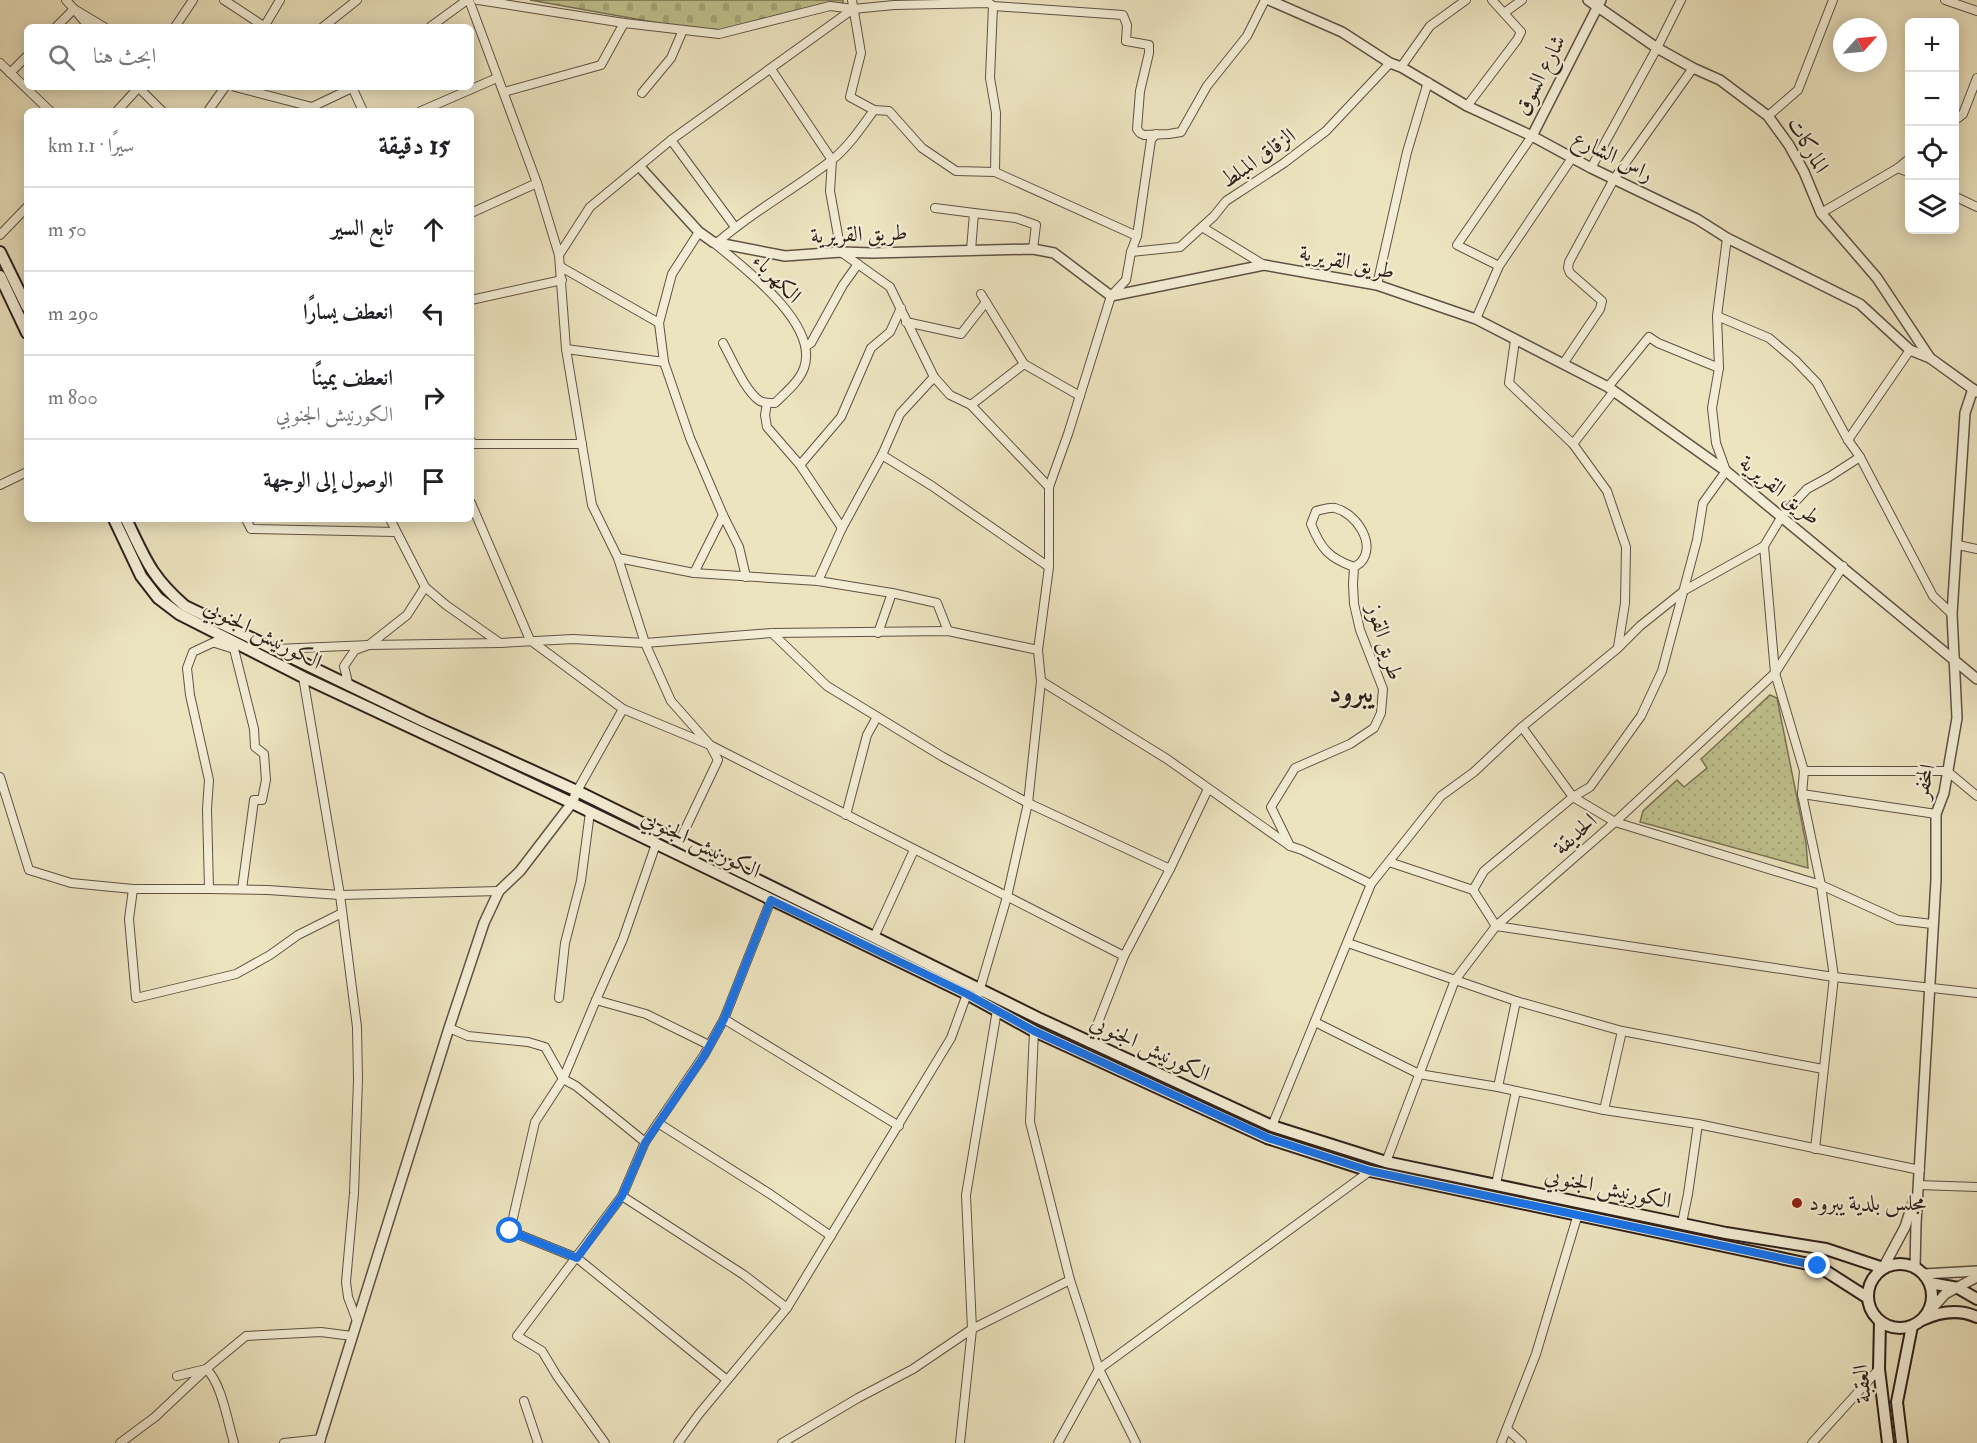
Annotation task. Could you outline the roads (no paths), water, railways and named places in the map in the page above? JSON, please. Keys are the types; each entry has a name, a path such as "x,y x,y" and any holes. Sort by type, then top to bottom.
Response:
{"main road":[{"path":"0,252 24,301"},
{"path":"0,276 24,327"},
{"name":"الكورنيش الجنوبي","path":"115,522 141,576 158,598 220,640 572,803 967,994 979,994 997,1011 1034,1031 1268,1138 1370,1171 1818,1266 1868,1298"},
{"name":"الكورنيش الجنوبي","path":"127,522 150,570 165,589 185,606 423,721 577,791 874,937 979,994 1272,1126 1386,1162 1726,1233 1826,1249 1883,1268"},
{"path":"1977,1299 1958,1288 1923,1275 1907,1264 1896,1264 1883,1268 1875,1275 1869,1287 1868,1298 1872,1313 1887,1326 1898,1328 1947,1312 1965,1313 1977,1317"},
{"path":"1917,1323 1931,1306 1932,1294 1923,1275"},
{"name":"العقبة","path":"1880,1321 1879,1369 1888,1443"},
{"name":"العقبة","path":"1902,1443 1897,1402 1917,1323"}],"street":[{"path":"66,0 86,24"},
{"path":"177,24 193,0"},
{"path":"224,0 260,24"},
{"path":"266,24 280,0"},
{"path":"327,24 357,0"},
{"path":"434,24 468,0 537,183 559,255 566,349 592,506 618,558 645,643 671,701 710,745 718,760 679,842"},
{"path":"478,0 624,24 719,34 830,6 852,4 989,3 993,6 1011,3 1123,15 1126,25 1126,41 1149,45 1140,91 1137,129 1144,135 1181,132 1207,86 1247,36 1267,0"},
{"name":"راس الشارع","path":"1267,0 1342,32 1390,63 1467,105 1860,304 1910,350 1930,358"},
{"path":"1401,67 1430,26 1466,0"},
{"path":"1467,105 1521,32 1492,0"},
{"path":"1504,12 1522,0"},
{"name":"الماركات","path":"1588,0 1599,4 1657,48 1720,80 1768,116 1789,145 1804,172 1821,213 1877,278 1930,358"},
{"path":"1591,168 1681,0"},
{"path":"1768,116 1798,90 1833,0"},
{"path":"1945,0 1977,11"},
{"path":"852,4 861,53 850,97 874,110 889,111 922,148 956,171 995,172 1137,236"},
{"path":"559,255 590,207 670,140 771,69 852,4"},
{"name":"شارع السوق","path":"1532,136 1599,4"},
{"path":"993,6 990,78 996,113 995,172"},
{"path":"59,24 74,9"},
{"path":"74,9 99,24"},
{"path":"504,92 601,65 624,24"},
{"path":"642,93 671,57 683,30"},
{"path":"10,73 24,59"},
{"path":"0,63 24,86"},
{"name":"الزقاق المبلط","path":"1131,252 1180,247 1214,216 1226,201 1284,163 1326,131 1390,63"},
{"path":"1563,364 1600,309 1602,302 1570,273 1569,262 1614,179 1693,68"},
{"path":"771,69 832,160 830,191 841,252 890,287 934,376 950,395 971,405 1049,488"},
{"path":"474,88 497,78"},
{"path":"1959,117 1963,114 1977,78"},
{"path":"1377,285 1407,152 1428,82"},
{"path":"28,90 47,108"},
{"path":"120,108 135,90"},
{"path":"141,90 159,108"},
{"path":"210,108 223,90"},
{"path":"245,90 312,107 348,90"},
{"path":"353,90 362,108"},
{"path":"428,108 469,90"},
{"path":"715,242 832,160 850,143 874,110"},
{"path":"979,994 1007,897 1028,803 1041,681 1038,650 1049,567 1049,488 1111,296 1126,280 1131,252 1137,236 1151,140 1156,134"},
{"path":"1499,266 1457,245 1532,136"},
{"path":"670,140 735,227"},
{"path":"1476,319 1499,266 1572,158"},
{"path":"1821,213 1905,162"},
{"name":"طريق القريرية","path":"640,166 699,232 715,242 785,256 841,252 1033,249 1054,253 1111,296 1264,265 1377,285 1476,319 1611,389 1726,471 1977,679"},
{"path":"1898,168 1905,171"},
{"path":"474,212 537,183"},
{"path":"1959,198 1977,207"},
{"path":"934,208 1016,218 1036,225 1033,249"},
{"path":"0,235 24,210"},
{"path":"971,250 974,213"},
{"path":"1202,227 1264,265"},
{"path":"699,232 672,274 659,323 663,362 690,438 739,547 746,577"},
{"path":"1473,890 1484,871 1573,797 1590,787 1641,716 1662,670 1697,540 1703,503 1726,471 1716,443 1712,408 1719,368 1717,316 1727,238"},
{"name":"الكهرباء","path":"715,242 781,304 800,329 806,346"},
{"path":"723,343 750,392 760,401 775,403 798,379 804,367 806,346 811,343 843,285 858,264"},
{"path":"561,267 659,323"},
{"path":"474,299 562,280"},
{"path":"981,294 1024,364 1080,396"},
{"path":"906,322 961,334 986,302"},
{"path":"800,465 841,417 871,348 890,332 900,308"},
{"path":"1717,316 1769,338 1817,383 1848,440 1860,457 1933,596 1952,614"},
{"path":"1573,444 1649,337 1658,343 1719,368"},
{"path":"1515,340 1509,383 1573,444 1607,491 1626,547 1625,603 1617,649"},
{"path":"566,349 663,362"},
{"path":"1848,440 1910,350"},
{"path":"1930,358 1976,388"},
{"path":"971,405 1024,364"},
{"path":"818,581 842,528 882,454 900,414 934,376"},
{"name":"المخفر","path":"1918,1185 1936,880 1936,814 1944,793 1957,718 1952,614 1965,413 1976,388"},
{"path":"767,403 765,415 767,427 800,465 842,528"},
{"path":"474,444 582,444"},
{"path":"882,454 1049,567"},
{"path":"1272,1126 1371,884 1441,796 1474,772 1522,727 1684,590 1764,546 1782,516 1807,489 1860,457"},
{"path":"0,485 24,473"},
{"name":"طريق القوز","path":"1334,508 1351,517 1363,531 1366,550 1362,561 1354,567 1339,561 1324,550 1311,524 1316,511 1334,508"},
{"path":"474,510 530,640 623,709 710,745 1124,956"},
{"path":"694,573 723,515"},
{"path":"247,522 250,529 396,532"},
{"path":"391,522 425,587 446,605 500,643"},
{"path":"1958,544 1977,549"},
{"path":"1764,546 1775,673 1804,771 1802,794 1821,885 1834,977 1815,1149"},
{"path":"618,558 694,573 818,581 892,593 937,603 948,631"},
{"name":"طريق القوز","path":"1290,846 1271,807 1294,768 1350,744 1374,728 1381,713 1383,689 1360,630 1354,604 1354,567"},
{"name":"الحديقة","path":"1386,1162 1455,980 1496,926 1615,822 1775,673 1842,567"},
{"path":"348,683 344,666 355,650 369,645 407,615 425,587"},
{"path":"878,633 892,593"},
{"path":"276,649 573,639 645,643 772,633 948,631 1038,650"},
{"path":"772,633 827,686 942,757 1028,803 1170,869"},
{"path":"209,889 207,809 209,780 190,695 187,668 193,652 220,640 234,649 254,729 255,747 264,754 266,780 262,800 254,800 242,889"},
{"path":"303,677 340,895 357,1027 358,1080 354,1193 346,1282 348,1297 357,1321"},
{"path":"1041,681 1167,759 1290,846 1302,849 1371,884"},
{"path":"284,1443 320,1441 483,923 499,891 520,871 572,803 623,709"},
{"path":"846,815 867,735 877,717"},
{"path":"1522,727 1573,797 1615,822 1821,885 1898,920 1932,924"},
{"path":"1804,771 1947,771 1977,796"},
{"path":"0,777 29,870 71,883 133,889 242,889 340,895 499,891"},
{"path":"1090,1043 1124,956 1170,869 1208,789"},
{"path":"1802,794 1936,814"},
{"path":"559,998 565,943 581,881 590,812"},
{"path":"656,844 623,939 563,1079 535,1122 510,1231 577,1258 727,1380"},
{"path":"874,937 914,850"},
{"path":"1389,862 1473,890 1496,926 1834,977 1977,993"},
{"path":"133,889 129,919 136,998 236,974 270,955 298,935 342,914"},
{"path":"605,1443 542,1352 517,1336 622,1196 645,1143 724,1019 771,900"},
{"path":"1348,943 1516,1001 1622,1030 1823,1069"},
{"path":"678,1443 699,1414 787,1308 951,1038 967,994"},
{"path":"596,1000 646,1014 709,1045"},
{"path":"1498,1087 1516,1001"},
{"path":"960,1443 972,1329 966,1195 997,1011"},
{"path":"724,1019 899,1126"},
{"path":"1315,1022 1419,1074 1498,1087 1604,1110 1698,1124 1920,1170"},
{"path":"449,1028 468,1036 528,1042 545,1047 563,1079 576,1086 645,1143"},
{"path":"1604,1110 1622,1030"},
{"path":"1034,1031 1030,1122 1070,1280 1099,1369 1136,1443"},
{"path":"1496,1184 1516,1091"},
{"path":"658,1123 770,1194 831,1236"},
{"path":"1682,1224 1698,1124"},
{"path":"1058,1443 1099,1369 1370,1171"},
{"path":"1918,1185 1977,1187"},
{"path":"1883,1268 1905,1227 1918,1185"},
{"path":"1918,1185 1923,1275 1977,1271"},
{"path":"622,1196 744,1275 787,1308"},
{"path":"1501,1443 1536,1354 1578,1214"},
{"path":"1917,1323 1945,1294 1977,1277"},
{"path":"782,1443 858,1398 913,1369 972,1329 1070,1280"},
{"path":"120,1443 155,1417 206,1368 246,1336 321,1332 352,1336"},
{"path":"177,1376 206,1368"},
{"path":"206,1368 212,1374 234,1443"},
{"path":"1812,1443 1879,1369"},
{"path":"524,1401 538,1443"},
{"path":"1507,1429 1522,1443"}],"place":[{"name":"مجلس بلدية يبرود","path":"1797,1203"}],"district":[{"name":"يبرود","path":"1351,693"}]}
